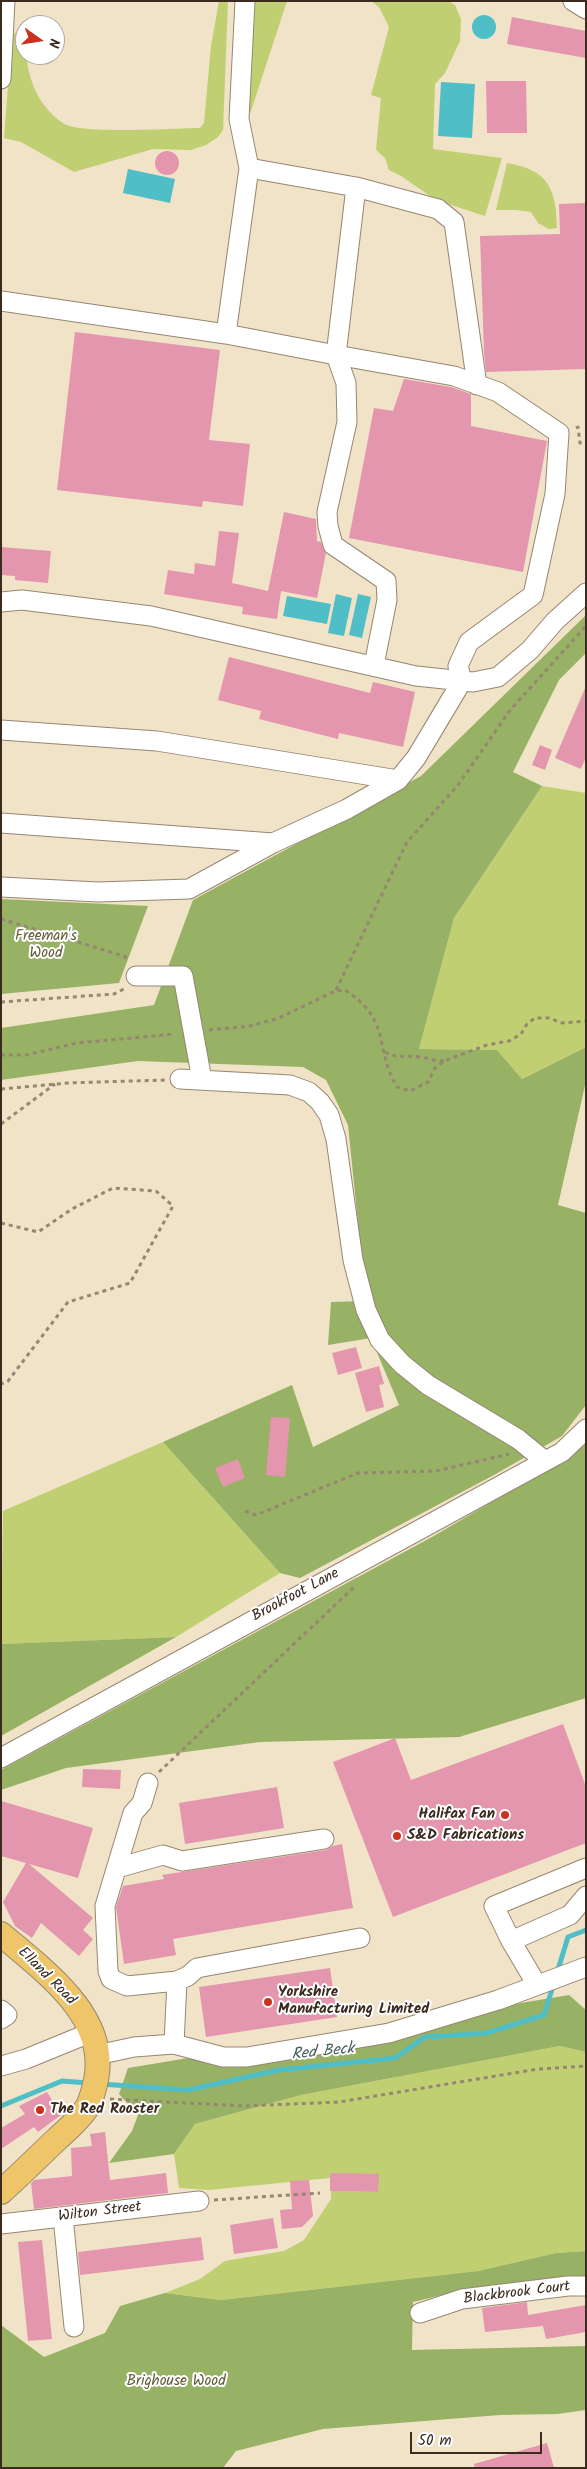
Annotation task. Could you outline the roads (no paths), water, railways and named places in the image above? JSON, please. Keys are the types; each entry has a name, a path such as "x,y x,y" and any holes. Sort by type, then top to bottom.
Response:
{"main road":[{"name":"Elland Road","path":"1,1934 60,1987 74,2004 92,2032 95,2079"},
{"path":"1,2192 73,2124 87,2107 95,2079"}],"street":[{"path":"1,78 5,1"},
{"path":"226,334 249,168 239,119 245,1"},
{"path":"573,1 586,9"},
{"path":"249,168 356,187 438,209 454,222 477,385"},
{"path":"356,187 336,355 346,383 347,422 328,512 328,526 333,545 386,581 387,600 374,665"},
{"path":"1,301 226,334 454,376 498,392 559,432 555,494 533,595 469,642 458,666 462,681 416,758 398,780 347,809 273,842 189,889 98,892 1,888"},
{"path":"1,602 22,600 151,616 416,676 473,682 498,677 530,650 555,621 586,593"},
{"path":"1,730 157,741 398,780"},
{"path":"1,823 273,842"},
{"path":"136,976 183,976 202,1080"},
{"path":"180,1079 290,1085 308,1092 320,1102 329,1115 336,1139 353,1260 366,1310 380,1340 402,1364 428,1385 518,1439 538,1455"},
{"name":"Brookfoot Lane","path":"1,1758 538,1455 562,1452 586,1429"},
{"path":"148,1783 142,1804 133,1813 105,1906 107,1965 111,1979 127,1986 177,1981 188,1976 197,1968 360,1938"},
{"path":"117,1868 163,1855 182,1861 324,1838"},
{"path":"540,1984 511,1941 494,1906 586,1868"},
{"path":"511,1941 570,1915 586,1896"},
{"path":"95,2079 134,2047 174,2044 223,2057 247,2057 281,2053 390,2033 498,2000 586,1967"},
{"path":"174,2044 177,1981"},
{"path":"1,2010 7,2015 1,2020"},
{"path":"1,2066 26,2059 92,2032"},
{"name":"Wilton Street","path":"1,2224 199,2201"},
{"path":"63,2217 74,2326"},
{"name":"Blackbrook Court","path":"420,2313 462,2299 568,2286 586,2286"}],"water":[{"path":"484,15 492,19 496,27 492,35 484,39 476,35 472,27 476,19"},
{"path":"441,82 475,84 472,138 438,136"},
{"path":"128,169 175,179 170,203 123,193"},
{"path":"336,594 352,598 344,636 328,633"},
{"path":"358,594 371,597 362,638 349,635"},
{"path":"287,596 331,604 327,624 283,616"}],"waterway":[{"name":"Red Beck","path":"557,1973 568,1937 586,1930"},
{"name":"Red Beck","path":"100,2084 188,2090 279,2070 395,2058 425,2037 487,2033 544,2015 553,1986"},
{"name":"Red Beck","path":"1,2106 62,2081 89,2083"}],"place":[{"name":"Halifax Fan","path":"505,1815"},
{"name":"S&D Fabrications","path":"397,1836"},
{"name":"Yorkshire Manufacturing Limited","path":"268,2002"},
{"name":"The Red Rooster","path":"40,2110"}],"park label":[{"name":"Freeman's Wood","path":"46,946"},
{"name":"Brighouse Wood","path":"176,2382"}]}
